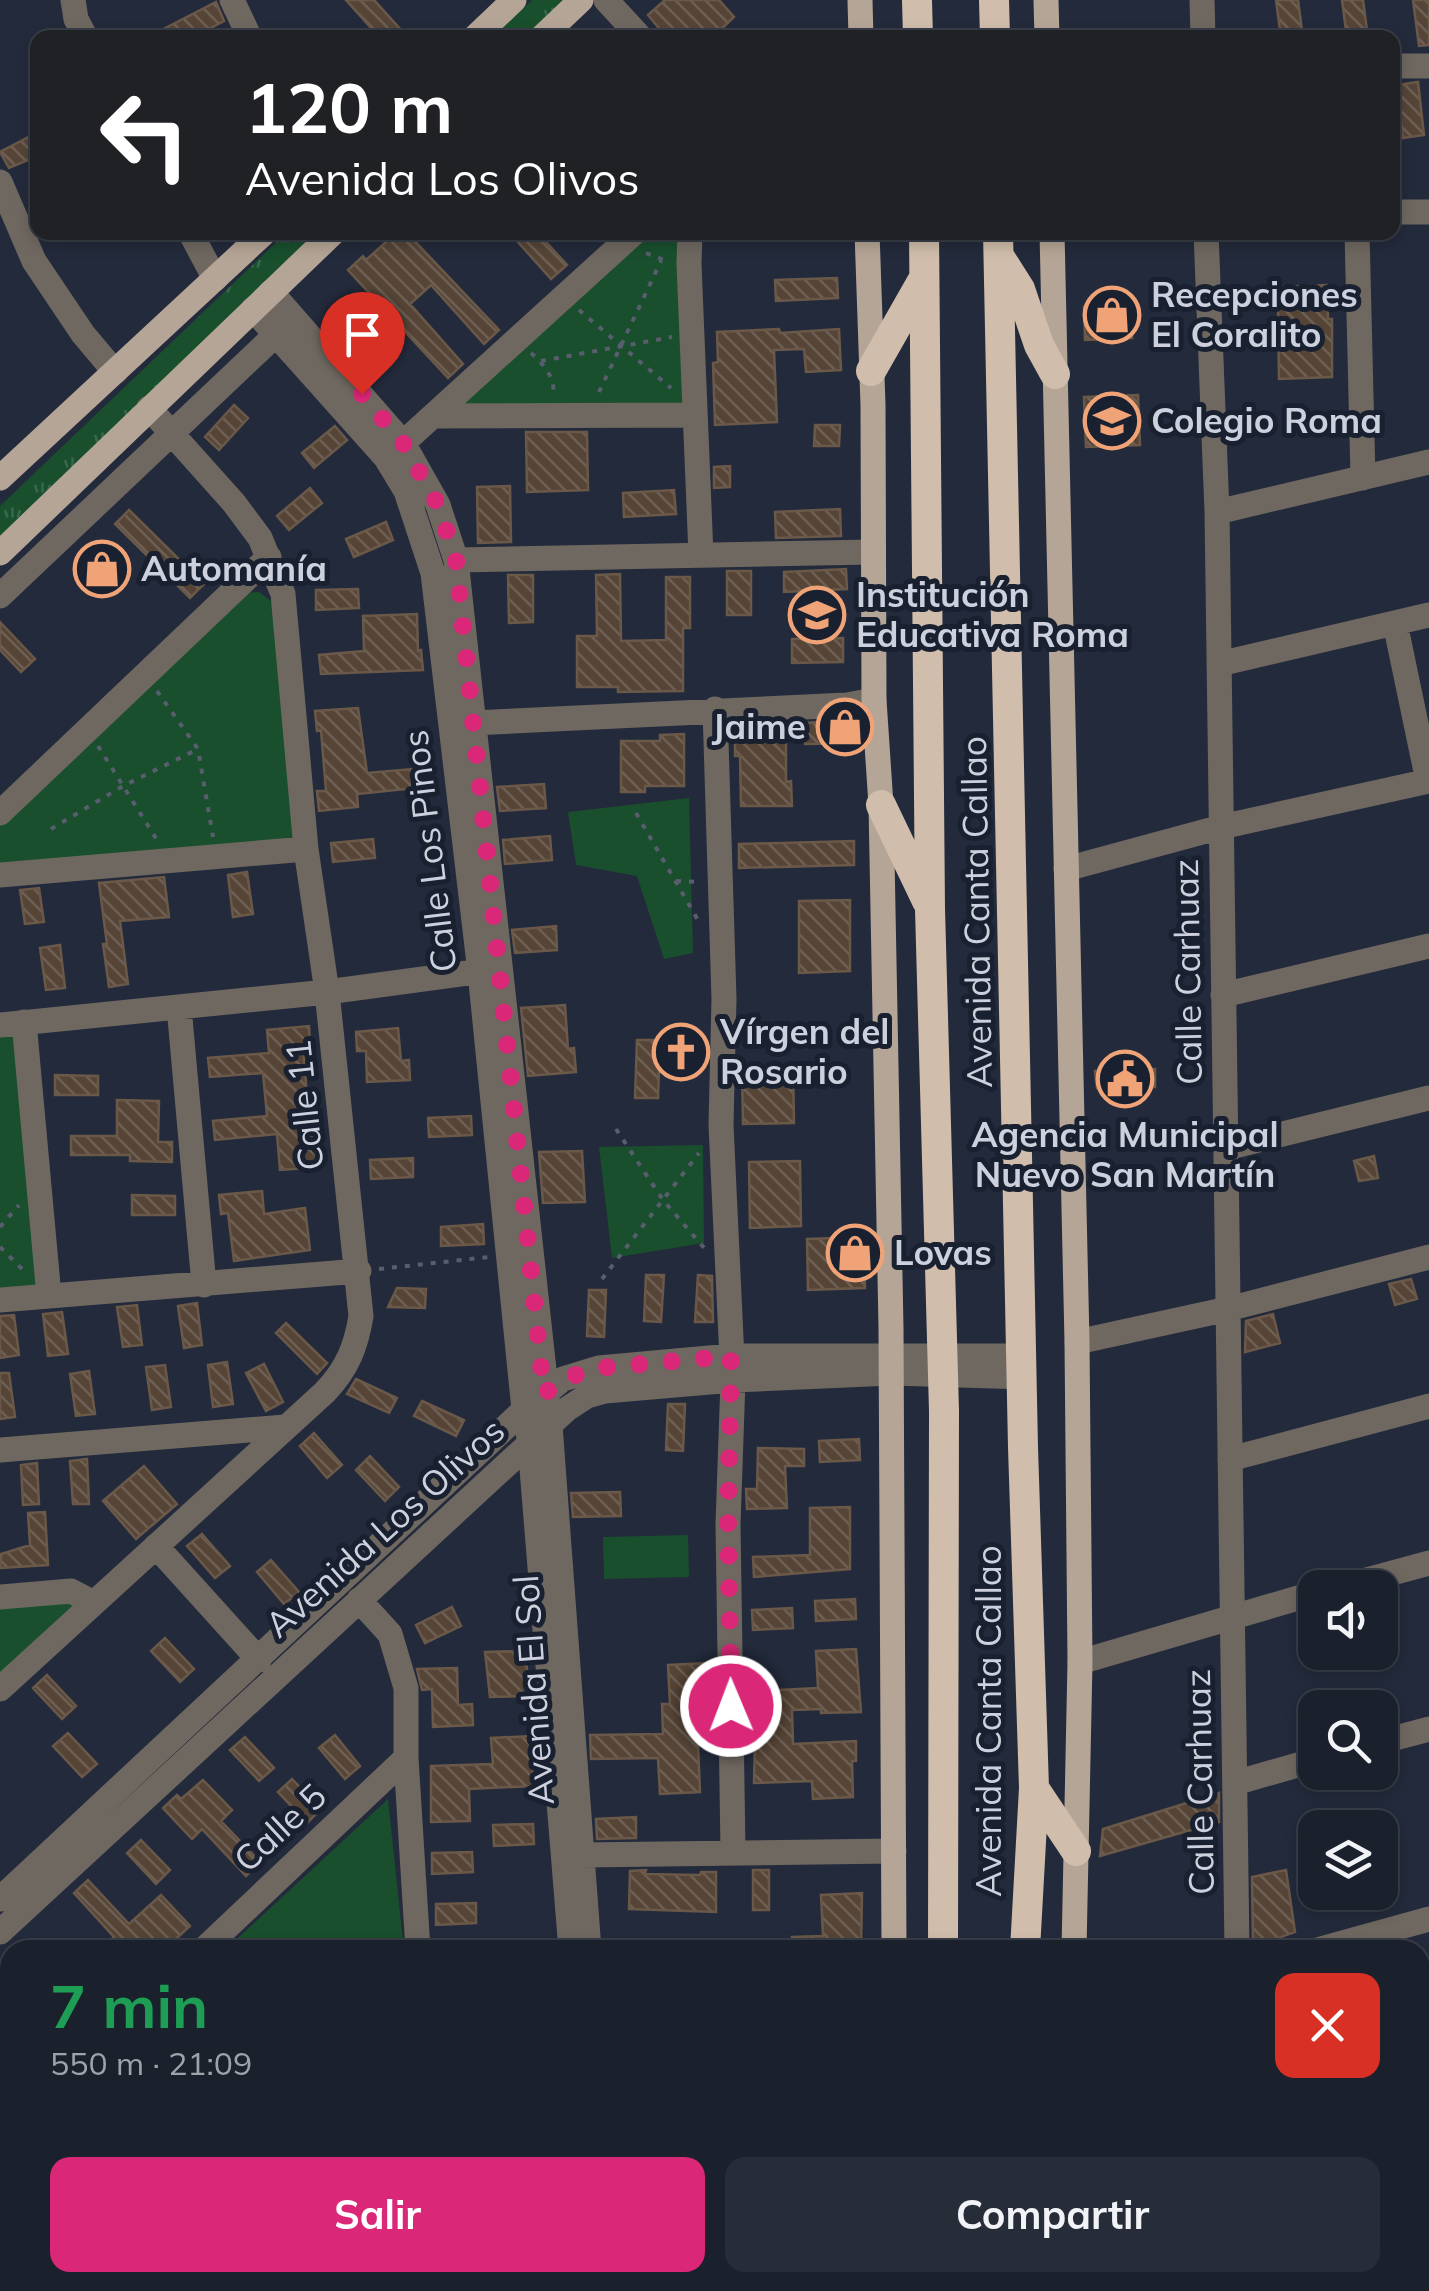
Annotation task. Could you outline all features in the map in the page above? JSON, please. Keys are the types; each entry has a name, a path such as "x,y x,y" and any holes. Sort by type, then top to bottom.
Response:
{"highway":[{"path":"917,0 918,30"},
{"path":"994,0 995,30"},
{"name":"Avenida Canta Callao","path":"924,240 930,909 942,1366 943,1940"},
{"path":"998,244 1054,374"},
{"name":"Avenida Canta Callao","path":"998,244 1034,1788 1026,1940"},
{"path":"871,370 926,276"},
{"path":"881,805 930,909"},
{"path":"1034,1788 1076,1851"}],"main road":[{"path":"482,30 514,0"},
{"path":"549,30 581,0"},
{"path":"860,0 861,30"},
{"path":"1046,0 1047,30"},
{"path":"2,473 256,240"},
{"path":"0,553 326,240"},
{"path":"867,240 891,1364 894,1940"},
{"path":"1052,240 1077,1342 1080,1662 1074,1940"}],"street":[{"path":"73,0 82,30"},
{"path":"232,0 246,30"},
{"path":"606,0 634,30"},
{"path":"1202,0 1202,30"},
{"path":"1400,66 1429,66"},
{"path":"0,182 34,261 82,334 116,372"},
{"path":"1400,212 1429,212"},
{"path":"194,240 215,279"},
{"path":"403,443 628,240"},
{"path":"690,240 701,555"},
{"name":"Calle Carhuaz","path":"1206,240 1217,512 1237,1940"},
{"path":"1357,240 1364,478"},
{"name":"Calle Los Pinos","path":"262,301 386,458 406,491 434,573 550,1424"},
{"path":"0,596 284,326"},
{"name":"Calle Los Pinos","path":"284,326 403,443 438,505 456,560 472,723 508,1255 530,1444"},
{"name":"Calle 11","path":"0,1689 325,1392 349,1360 362,1316 327,992 306,848 283,594 269,557 234,503 149,408"},
{"path":"432,416 694,411"},
{"path":"1217,512 1429,462"},
{"path":"456,560 872,552"},
{"path":"0,813 269,557"},
{"path":"1219,664 1429,614"},
{"path":"1066,869 1221,826 1428,781 1395,622"},
{"path":"472,723 874,700"},
{"path":"715,710 724,999 720,1126 732,1368 728,1524 733,1851"},
{"path":"0,876 306,848"},
{"path":"1223,995 1429,946"},
{"path":"49,1296 12,1024 489,971"},
{"path":"179,1007 204,1285"},
{"path":"1226,1148 1429,1098"},
{"path":"1077,1342 1228,1309 1429,1256"},
{"path":"0,1300 359,1271"},
{"name":"Avenida Los Olivos","path":"0,1899 524,1410 563,1379 598,1368 1023,1366"},
{"name":"Avenida Los Olivos","path":"0,1932 550,1424 586,1396 732,1368"},
{"path":"1230,1459 1429,1406"},
{"name":"Avenida El Sol","path":"550,1424 588,1940"},
{"path":"0,1450 285,1427"},
{"name":"Avenida El Sol","path":"530,1444 570,1940"},
{"path":"156,1546 259,1660"},
{"path":"1398,1572 1429,1563"},
{"path":"0,1597 71,1591 94,1603"},
{"path":"1080,1662 1298,1599"},
{"path":"358,1600 390,1634 406,1688 406,1758 417,1940"},
{"path":"1398,1737 1429,1729"},
{"name":"Calle 5","path":"213,1940 406,1758"},
{"path":"1235,1783 1298,1765"},
{"path":"580,1855 894,1851"},
{"path":"1390,1940 1429,1919"}],"path":[{"path":"637,240 661,261 689,264"},
{"path":"588,415 661,261"},
{"path":"564,298 694,411"},
{"path":"541,361 691,332"},
{"path":"516,340 541,361 555,385 550,416"},
{"path":"146,675 198,749 216,856"},
{"path":"88,730 170,860"},
{"path":"51,830 123,786 198,749"},
{"path":"636,813 703,928"},
{"path":"602,1279 720,1126"},
{"path":"616,1129 663,1200 726,1274"},
{"path":"359,1271 508,1255"}],"green space":[{"path":"532,0 564,0 532,30 500,30"},
{"path":"279,240 314,240 0,538 0,506"},
{"path":"641,240 680,240 687,409 460,406"},
{"path":"259,592 272,602 295,839 0,865 0,824 242,593"},
{"path":"689,798 693,953 664,959 637,876 576,865 568,812"},
{"path":"16,1034 39,1289 0,1292 0,1035"},
{"path":"703,1145 704,1243 612,1258 599,1147"},
{"path":"688,1535 689,1577 604,1579 603,1537"},
{"path":"68,1599 76,1609 0,1679 0,1605"},
{"path":"388,1799 403,1940 236,1940"}],"building":[{"path":"346,0 374,0 401,30 373,30"},
{"path":"665,0 719,0 734,17 720,30 660,30 648,15"},
{"path":"1276,0 1298,0 1302,30 1280,30"},
{"path":"1342,0 1363,0 1367,30 1346,30"},
{"path":"1413,0 1429,0 1429,45 1419,46"},
{"path":"216,2 224,21 207,30 162,30"},
{"path":"1418,82 1424,135 1403,138 1400,85"},
{"path":"30,136 30,159 9,168 0,152"},
{"path":"388,240 414,240 499,330 484,344 431,285 410,304 463,364 448,378 348,270 363,256 366,260"},
{"path":"516,240 544,240 567,265 551,279"},
{"path":"837,278 838,298 776,301 775,280"},
{"path":"1327,285 1328,319 1332,319 1332,377 1279,379 1278,308 1274,308 1273,287"},
{"path":"1131,305 1132,338 1085,340 1084,307"},
{"path":"779,329 780,333 839,329 841,370 806,372 804,349 774,350 777,422 715,425 713,363 718,362 717,332"},
{"name":"Colegio Roma","path":"1138,395 1140,445 1086,447 1084,397"},
{"path":"234,405 248,418 219,450 205,437"},
{"path":"815,425 840,425 839,446 814,446"},
{"path":"335,426 347,440 314,468 302,453"},
{"path":"526,432 587,432 588,490 527,492"},
{"path":"730,466 730,487 714,488 714,467"},
{"path":"510,486 511,542 478,543 477,487"},
{"path":"310,488 322,503 289,530 277,516"},
{"path":"674,490 676,514 624,517 623,493"},
{"path":"840,509 841,536 776,538 775,512"},
{"path":"129,510 204,584 190,598 115,524"},
{"path":"386,522 393,540 354,557 346,539"},
{"path":"846,569 847,589 784,592 784,572"},
{"path":"727,571 751,571 751,615 727,615"},
{"path":"620,574 621,641 666,640 666,577 690,577 690,628 683,628 683,691 618,692 618,687 577,687 577,636 597,636 596,575"},
{"path":"508,575 533,575 533,622 509,623"},
{"path":"358,589 359,608 316,610 316,590"},
{"path":"417,614 423,670 321,674 319,655 364,651 363,616"},
{"path":"0,622 35,659 21,672 0,650"},
{"path":"843,638 843,662 792,663 792,639"},
{"path":"358,708 367,773 424,768 426,787 357,794 358,807 319,811 317,791 326,791 321,730 317,731 315,711"},
{"path":"855,720 859,743 805,744 805,723"},
{"path":"786,731 786,782 791,781 792,806 741,806 740,756 735,756 735,732"},
{"path":"684,734 684,786 645,786 645,792 621,792 621,741 660,741 660,735"},
{"path":"544,784 546,808 500,811 497,787"},
{"path":"550,836 552,860 505,864 503,840"},
{"path":"373,839 375,858 333,862 331,843"},
{"path":"854,841 854,865 739,868 739,844"},
{"path":"247,872 253,914 233,917 228,875"},
{"path":"164,877 169,917 120,921 128,984 109,987 99,883"},
{"path":"39,888 44,922 25,924 20,890"},
{"path":"850,900 850,971 799,973 799,901"},
{"path":"556,926 557,950 515,953 512,930"},
{"path":"60,945 65,988 46,990 40,948"},
{"path":"565,1005 568,1049 574,1048 576,1072 528,1076 521,1008"},
{"path":"309,1026 310,1045 303,1046 308,1109 319,1108 322,1167 280,1170 277,1134 215,1140 213,1121 267,1116 263,1073 210,1077 208,1058 269,1053 267,1030"},
{"path":"398,1028 401,1061 409,1060 410,1080 367,1082 366,1051 357,1051 356,1032"},
{"path":"637,1040 660,1040 658,1098 635,1098"},
{"path":"793,1069 794,1123 743,1124 742,1070"},
{"name":"Agencia Municipal Nuevo San Martín","path":"1155,1069 1155,1087 1097,1088 1095,1071"},
{"path":"55,1075 98,1076 98,1095 55,1095"},
{"path":"117,1100 159,1101 158,1142 172,1142 172,1162 130,1161 130,1155 71,1155 71,1136 117,1136"},
{"path":"471,1116 472,1135 429,1137 428,1118"},
{"path":"582,1151 585,1202 543,1203 539,1152"},
{"path":"1374,1156 1378,1178 1359,1181 1354,1161"},
{"path":"413,1158 413,1177 371,1179 370,1160"},
{"path":"800,1161 801,1226 750,1228 749,1162"},
{"path":"262,1191 264,1214 305,1208 310,1250 234,1261 228,1213 221,1214 219,1195"},
{"path":"132,1195 175,1196 175,1215 132,1215"},
{"path":"483,1224 484,1244 441,1246 441,1227"},
{"path":"864,1237 865,1288 808,1290 807,1239"},
{"path":"646,1275 664,1275 661,1322 644,1321"},
{"path":"698,1275 712,1276 713,1322 695,1322"},
{"path":"1411,1279 1417,1299 1395,1305 1389,1284"},
{"path":"397,1288 426,1289 425,1308 388,1307"},
{"path":"589,1290 606,1290 604,1337 587,1336"},
{"path":"197,1303 202,1345 184,1348 178,1306"},
{"path":"137,1305 142,1345 123,1347 117,1307"},
{"path":"62,1312 68,1354 48,1356 43,1314"},
{"path":"1273,1314 1280,1343 1245,1352 1246,1321"},
{"path":"14,1315 19,1355 0,1358 0,1316"},
{"path":"286,1323 327,1363 317,1374 276,1333"},
{"path":"227,1362 233,1404 213,1407 208,1365"},
{"path":"264,1364 283,1402 266,1411 246,1373"},
{"path":"165,1365 171,1407 152,1410 146,1367"},
{"path":"89,1371 95,1414 76,1416 70,1374"},
{"path":"0,1373 9,1373 15,1417 0,1419"},
{"path":"356,1379 397,1398 389,1413 347,1394"},
{"path":"422,1401 464,1420 456,1436 414,1416"},
{"path":"668,1404 685,1404 683,1451 666,1450"},
{"path":"314,1433 342,1465 327,1478 300,1446"},
{"path":"859,1439 860,1460 820,1462 819,1441"},
{"path":"758,1448 804,1449 804,1466 785,1466 787,1508 747,1509 746,1489 757,1489"},
{"path":"370,1456 399,1487 385,1501 356,1470"},
{"path":"87,1459 89,1504 73,1504 70,1461"},
{"path":"37,1463 39,1504 23,1505 21,1465"},
{"path":"144,1466 177,1504 136,1539 103,1501"},
{"path":"620,1492 621,1516 573,1517 571,1493"},
{"path":"850,1507 850,1569 754,1577 753,1557 810,1555 810,1508"},
{"path":"45,1512 48,1565 0,1568 1,1554 30,1545 28,1513"},
{"path":"202,1534 230,1566 215,1578 187,1546"},
{"path":"271,1560 299,1592 284,1604 257,1572"},
{"path":"855,1599 856,1619 816,1621 815,1601"},
{"path":"452,1607 461,1626 425,1643 416,1625"},
{"path":"792,1608 793,1628 753,1630 752,1610"},
{"path":"165,1638 194,1669 180,1682 151,1651"},
{"path":"856,1649 861,1712 792,1710 793,1744 856,1741 853,1797 813,1799 812,1781 754,1783 756,1691 818,1688 816,1651"},
{"path":"525,1651 530,1696 490,1697 485,1652"},
{"path":"708,1663 709,1683 701,1684 703,1723 697,1723 700,1792 660,1794 658,1758 591,1759 590,1735 663,1734 662,1704 670,1704 668,1665"},
{"path":"457,1668 458,1705 472,1704 473,1725 433,1727 432,1689 422,1690 417,1669"},
{"path":"47,1675 76,1706 62,1719 33,1688"},
{"path":"68,1733 97,1764 82,1777 53,1746"},
{"path":"335,1735 360,1766 345,1779 319,1748"},
{"path":"531,1736 533,1786 469,1789 470,1821 431,1822 431,1766 493,1764 491,1738"},
{"path":"245,1737 274,1768 259,1781 230,1750"},
{"path":"292,1779 321,1809 307,1823 278,1792"},
{"path":"203,1780 232,1810 221,1821 260,1862 246,1876 202,1829 192,1839 163,1808"},
{"path":"1219,1793 1219,1822 1100,1856 1103,1829"},
{"path":"636,1817 636,1838 597,1839 596,1819"},
{"path":"533,1824 534,1844 494,1846 493,1825"},
{"path":"141,1840 170,1870 156,1884 127,1853"},
{"path":"472,1852 473,1872 432,1874 432,1853"},
{"path":"646,1870 645,1874 716,1872 716,1912 629,1909 630,1871"},
{"path":"753,1870 769,1870 769,1910 753,1910"},
{"path":"1286,1870 1295,1932 1273,1940 1253,1940 1252,1877"},
{"path":"88,1880 129,1924 161,1895 190,1926 175,1940 111,1940 114,1937 74,1893"},
{"path":"862,1893 861,1940 792,1940 823,1936 821,1895"},
{"path":"476,1903 476,1923 436,1925 436,1904"}],"place":[{"name":"Recepciones El Coralito","path":"1112,315"},
{"name":"Colegio Roma","path":"1112,421"},
{"name":"Automanía","path":"102,569"},
{"name":"Institución Educativa Roma","path":"817,615"},
{"name":"Jaime","path":"845,727"},
{"name":"Vírgen del Rosario","path":"681,1052"},
{"name":"Agencia Municipal Nuevo San Martín","path":"1125,1079"},
{"name":"Lovas","path":"855,1253"}],"route":[{"path":"362,394 403,443 438,505 456,560 544,1394 563,1379 598,1368 731,1356 731,1706"}]}
